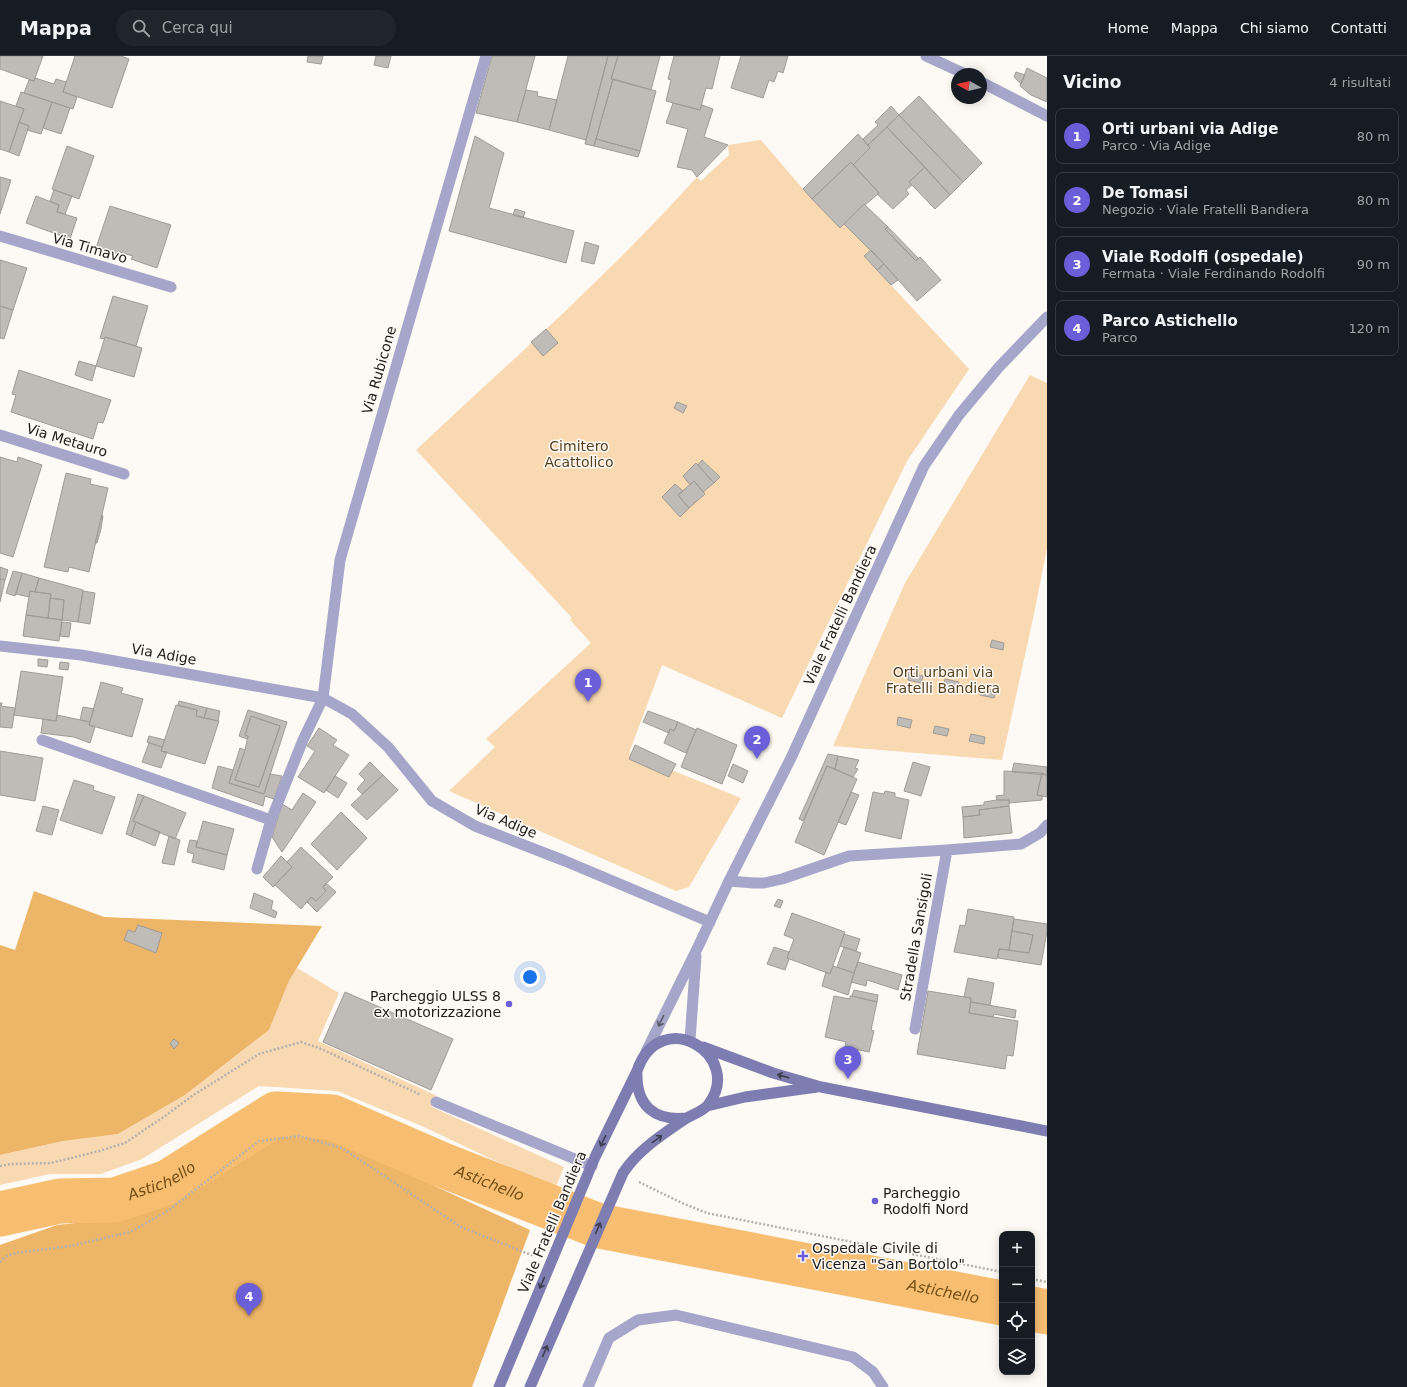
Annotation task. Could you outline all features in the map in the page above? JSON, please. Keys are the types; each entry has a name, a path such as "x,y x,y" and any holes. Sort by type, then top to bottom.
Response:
{"main road":[{"path":"646,1052 655,1044 666,1040 678,1038 690,1040 700,1046 773,1073 821,1087 1047,1130"},
{"path":"530,1387 585,1257 623,1173 630,1162 640,1152 687,1118 698,1113 707,1106 713,1096 717,1074 714,1063 700,1046"},
{"name":"Viale Fratelli Bandiera","path":"499,1387 592,1166 637,1071 640,1061 646,1052"},
{"name":"Viale Fratelli Bandiera","path":"637,1071 636,1084 640,1097 648,1108 660,1116 673,1119 687,1118"},
{"path":"707,1106 745,1098 821,1087"}],"street":[{"name":"Via Rubicone","path":"323,698 340,560 486,56"},
{"path":"926,56 952,68"},
{"path":"987,85 1047,116"},
{"name":"Via Timavo","path":"0,236 171,287"},
{"name":"Viale Fratelli Bandiera","path":"646,1052 791,758 924,466 958,415 999,367 1047,317"},
{"name":"Via Metauro","path":"0,435 124,474"},
{"name":"Via Adige","path":"0,646 81,655 323,698 352,714 388,747 432,801 474,826 565,861 710,922"},
{"path":"257,869 272,820 303,740 323,698"},
{"path":"42,740 272,820"},
{"name":"Stradella Sansigoli","path":"729,881 764,883 782,879 848,856 1021,844 1040,833 1047,825"},
{"name":"Stradella Sansigoli","path":"915,1029 947,850"},
{"name":"Viale Fratelli Bandiera","path":"690,1040 697,950"},
{"path":"436,1102 592,1166"},
{"path":"588,1387 608,1338 638,1320 676,1315 853,1357 873,1372 883,1387"}],"path":[{"path":"0,1166 11,1164 51,1163 125,1143 192,1096 259,1054 301,1042 319,1048 436,1102"},
{"path":"0,1262 5,1257 16,1253 71,1246 130,1232 166,1212 259,1141 299,1136 342,1148 461,1227 535,1257"},
{"path":"637,1180 682,1203 708,1213 999,1271"},
{"path":"1035,1280 1047,1282"}],"green space":[{"name":"Cimitero Acattolico","path":"761,140 803,189 844,224 871,250 864,256 969,369 907,461 782,718 662,665 629,753 741,798 689,887 676,891 449,791 495,747 486,739 591,643 570,620 572,618 416,450 595,283 697,177 701,181 729,155 728,145"},
{"name":"Orti urbani via Fratelli Bandiera","path":"1030,375 1047,383 1047,548 1002,760 833,746 905,583"},
{"path":"297,968 339,993 318,1041 437,1096 432,1107 564,1167 555,1189 422,1126 337,1091 259,1086 142,1159 101,1174 50,1174 0,1185 0,1155 63,1141 118,1134 185,1095 269,1030 289,981"}],"shaded area":[{"path":"34,891 104,917 322,926 289,981 269,1030 185,1095 118,1134 63,1141 0,1155 0,945 15,950"},
{"path":"294,1126 324,1135 530,1230 472,1387 0,1387 0,1245 57,1225 133,1217 257,1136"}],"building":[{"path":"0,56 43,56 34,81 0,69"},
{"path":"75,56 121,56 129,59 112,108 63,92"},
{"path":"308,56 323,56 321,64 307,62"},
{"path":"376,56 391,56 388,68 374,65"},
{"path":"492,56 535,56 517,122 476,113"},
{"path":"568,56 608,56 586,140 549,130"},
{"path":"608,56 618,56 594,146 585,144"},
{"path":"618,56 660,56 651,90 611,79"},
{"path":"674,56 720,56 712,89 706,88 700,110 666,101 671,80 668,79"},
{"path":"741,56 788,56 783,73 778,71 774,82 769,80 763,98 731,88"},
{"path":"1027,68 1047,78 1047,102 1031,95 1020,86"},
{"path":"1016,72 1025,75 1021,84 1014,77"},
{"path":"35,78 54,84 56,79 66,82 63,92 77,97 73,109 24,93 29,80 34,81"},
{"path":"613,79 656,91 640,151 596,139"},
{"path":"526,90 538,92 537,96 557,100 549,130 517,122"},
{"path":"21,92 52,102 41,134 27,130 29,126 19,122 24,109 16,106"},
{"path":"919,96 982,163 963,182 899,115"},
{"path":"0,101 24,109 9,152 0,149"},
{"path":"52,102 70,108 61,134 43,128"},
{"path":"673,103 700,110 702,105 713,109 704,137 728,145 697,177 692,170 677,167 688,129 666,123"},
{"path":"891,106 899,115 868,145 863,139 878,125 875,122"},
{"path":"899,115 963,182 950,195 887,127"},
{"path":"19,122 29,126 19,156 9,152"},
{"path":"887,127 925,167 909,182 912,185 906,190 909,194 893,209 877,194 879,193 853,165 870,148 868,145"},
{"path":"858,134 870,148 853,165 851,162 812,199 803,189"},
{"path":"475,136 504,153 489,208 574,231 566,263 449,231"},
{"path":"596,139 640,151 638,157 594,146"},
{"path":"67,146 94,156 79,199 52,189"},
{"path":"851,162 879,193 865,205 864,204 840,228 812,199"},
{"path":"925,167 950,195 935,209 909,182"},
{"path":"0,177 11,180 0,214"},
{"path":"54,190 72,196 65,214 57,212 59,205 50,201"},
{"path":"36,196 59,205 57,212 77,218 70,239 26,223"},
{"path":"864,204 888,227 885,229 916,261 920,257 941,280 917,301 884,264 844,224"},
{"path":"110,206 171,225 157,268 131,259 133,256 119,252 119,255 96,248"},
{"path":"515,209 525,212 523,218 513,215"},
{"path":"888,227 918,258 916,261 885,229"},
{"path":"585,242 599,246 594,264 581,261"},
{"path":"871,250 884,264 877,270 864,256"},
{"path":"0,260 27,268 13,310 0,306"},
{"path":"884,264 898,280 891,285 877,270"},
{"path":"113,296 148,306 136,346 105,337 104,339 100,338"},
{"path":"0,306 13,310 4,339 0,338"},
{"path":"546,329 558,343 543,356 531,342"},
{"path":"105,337 142,348 134,377 96,366"},
{"path":"79,361 96,366 92,381 75,375"},
{"path":"19,370 111,400 103,423 98,422 93,439 11,412 16,395 12,394"},
{"path":"677,402 687,406 683,413 674,408"},
{"path":"0,457 17,462 18,457 42,465 13,557 0,553"},
{"path":"702,460 720,477 714,483 698,465"},
{"path":"696,463 714,483 703,492 694,481 690,485 683,476"},
{"path":"66,473 91,479 90,484 108,488 89,572 69,567 68,572 44,567"},
{"path":"694,481 705,494 689,508 678,495"},
{"path":"675,484 683,491 678,495 689,508 680,517 662,497"},
{"path":"102,515 101,529 97,543 95,543"},
{"path":"0,567 8,570 5,580 0,579"},
{"path":"13,571 22,573 15,596 6,593"},
{"path":"22,573 39,578 35,592 30,591 29,597 16,594"},
{"path":"39,578 83,590 78,622 62,620 64,600 50,598 51,594 35,592"},
{"path":"0,579 5,580 0,602"},
{"path":"30,591 51,594 48,618 26,615"},
{"path":"83,591 95,593 90,624 78,622"},
{"path":"50,598 64,600 62,620 48,618"},
{"path":"26,615 62,620 59,641 23,636"},
{"path":"62,622 71,623 69,637 60,636"},
{"path":"992,640 1004,643 1003,650 990,647"},
{"path":"38,659 48,660 47,667 38,666"},
{"path":"60,662 69,663 68,670 59,669"},
{"path":"21,671 63,677 56,721 14,715"},
{"path":"909,672 923,676 921,683 908,680"},
{"path":"945,679 959,682 957,690 943,688"},
{"path":"101,682 123,688 121,693 143,699 132,737 89,725"},
{"path":"982,688 996,691 994,698 980,695"},
{"path":"179,701 207,708 204,718 196,716 197,710 178,705"},
{"path":"0,703 2,703 1,706 15,708 12,728 0,727"},
{"path":"176,705 197,710 196,716 219,721 205,764 161,751"},
{"path":"83,707 94,709 90,722 80,720"},
{"path":"207,708 220,711 218,721 204,718"},
{"path":"248,710 287,722 264,794 229,783 240,748 245,750 235,780 259,787 280,726 251,716 245,735 248,736 247,739 239,736"},
{"path":"648,711 678,722 674,731 670,729 669,733 643,722"},
{"path":"57,715 90,722 89,725 95,727 90,743 74,737 41,733 43,719 56,721"},
{"path":"251,716 280,726 259,787 235,780 245,750 248,736 245,735"},
{"path":"898,717 912,720 910,728 897,725"},
{"path":"678,722 696,730 686,753 664,743 670,729 674,731"},
{"path":"935,726 949,729 947,736 933,733"},
{"path":"319,728 337,740 333,745 349,755 324,793 298,777 315,751 307,746"},
{"path":"697,728 737,745 722,784 681,767"},
{"path":"971,734 985,737 984,744 969,741"},
{"path":"149,736 165,740 162,747 147,742"},
{"path":"149,743 162,747 161,751 167,752 161,768 142,762"},
{"path":"635,745 676,764 669,777 629,759"},
{"path":"0,751 43,758 35,801 0,795"},
{"path":"828,754 838,756 835,769 827,766 803,821 799,819"},
{"path":"838,756 859,760 855,768 858,769 853,777 835,769"},
{"path":"370,762 383,775 362,794 357,789 365,780 359,774"},
{"path":"913,762 930,767 921,796 904,791"},
{"path":"1014,763 1047,767 1047,775 1012,772"},
{"path":"733,764 748,771 743,783 728,776"},
{"path":"218,766 233,770 229,783 264,794 270,774 282,776 274,799 265,796 263,806 212,788"},
{"path":"827,766 857,779 824,855 795,842"},
{"path":"1004,771 1042,773 1037,795 1042,796 1042,800 1009,803 1009,800 997,800 996,796 1004,795"},
{"path":"1042,773 1047,775 1047,797 1037,795"},
{"path":"383,775 398,790 367,820 351,805"},
{"path":"335,776 347,783 338,798 326,790"},
{"path":"74,780 94,786 93,790 115,797 102,834 60,820"},
{"path":"885,791 895,793 895,797 909,800 901,839 865,831 873,792 884,794"},
{"path":"851,792 859,795 846,825 838,822"},
{"path":"303,793 316,802 282,852 272,837 282,804 292,810"},
{"path":"138,794 144,796 133,821 136,822 131,836 126,834"},
{"path":"144,796 186,813 175,839 133,821"},
{"path":"1009,800 1009,806 979,810 980,815 963,817 962,807 984,805 984,802"},
{"path":"43,806 59,810 52,835 36,831"},
{"path":"1009,806 1012,833 964,838 963,817 980,815 979,810"},
{"path":"341,812 367,838 337,870 311,844"},
{"path":"203,821 234,829 227,855 196,847"},
{"path":"136,822 160,832 155,846 131,836"},
{"path":"169,836 180,840 174,865 162,863"},
{"path":"190,840 197,841 196,847 227,855 224,870 192,862 194,854 187,852"},
{"path":"301,847 333,877 323,887 326,891 316,901 311,897 301,909 275,885 292,867 287,862"},
{"path":"281,856 292,867 273,887 263,877"},
{"path":"326,883 336,892 317,912 307,902 311,897 316,901 326,891 323,887"},
{"path":"254,893 273,901 271,909 277,912 275,918 250,908"},
{"path":"778,899 783,901 780,908 774,906"},
{"path":"968,909 1014,917 1009,950 999,949 997,959 954,952 960,925 965,926"},
{"path":"792,913 845,932 830,974 787,958 794,939 784,935"},
{"path":"1014,919 1047,924 1041,965 998,958 999,949 1029,953 1033,935 1012,931"},
{"path":"138,925 162,933 156,953 124,940 128,930 135,932"},
{"path":"1012,931 1033,935 1029,953 1009,950"},
{"path":"844,934 860,939 856,951 840,946"},
{"path":"774,947 789,952 787,958 789,959 785,970 767,964"},
{"path":"844,947 861,953 854,973 837,967"},
{"path":"858,962 902,975 898,990 867,980 866,986 851,982"},
{"path":"833,966 854,973 848,995 822,986 826,972 830,974"},
{"path":"968,978 994,983 990,1005 971,1002 971,998 964,997"},
{"path":"854,990 878,995 877,1002 852,996"},
{"path":"928,991 971,998 969,1013 1018,1021 1013,1056 1007,1055 1005,1069 917,1054"},
{"path":"345,992 453,1039 431,1090 323,1042"},
{"path":"834,996 850,999 850,996 852,996 877,1002 871,1030 874,1031 869,1052 845,1047 846,1042 825,1037"},
{"path":"971,1002 1016,1010 1015,1018 994,1014 993,1017 969,1013"},
{"path":"174,1039 179,1043 174,1049 170,1043"}],"waterway":[{"name":"Astichello","path":"0,1214 60,1201 115,1200 168,1182 276,1114 332,1117 440,1164 599,1226 999,1302"},
{"name":"Astichello","path":"1035,1310 1047,1312"}],"place":[{"name":"Orti urbani via Adige","path":"588,702"},
{"name":"De Tomasi","path":"757,759"},
{"name":"Parcheggio ULSS 8 ex motorizzazione","path":"509,1004"},
{"name":"Viale Rodolfi (ospedale)","path":"848,1079"},
{"name":"Parcheggio Rodolfi Nord","path":"875,1201"},
{"name":"Ospedale Civile di Vicenza \"San Bortolo\"","path":"803,1256"},
{"name":"Parco Astichello","path":"249,1316"}]}
